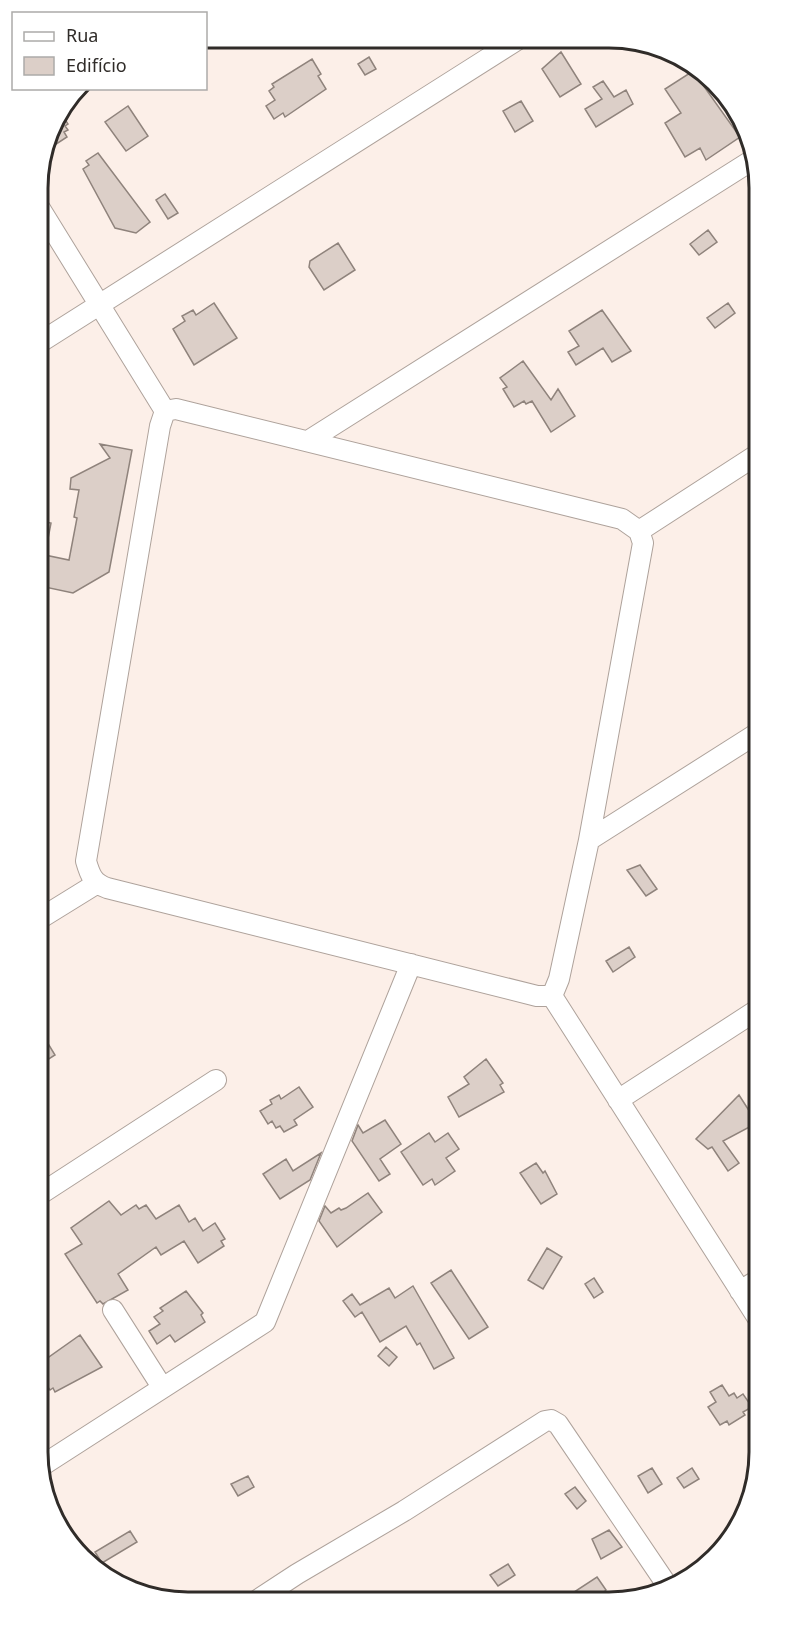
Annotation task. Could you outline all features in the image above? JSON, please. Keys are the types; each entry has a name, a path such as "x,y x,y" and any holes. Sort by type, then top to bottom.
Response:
{"street":[{"path":"48,337 504,48"},
{"path":"308,441 747,164"},
{"path":"48,221 165,411 158,438 86,861 89,874 96,884 537,996 552,996"},
{"path":"165,411 183,411 622,519 639,531 643,543 589,840 559,980 552,996"},
{"path":"639,531 749,460"},
{"path":"589,840 749,738"},
{"path":"48,914 96,884"},
{"path":"48,1460 265,1322 411,964"},
{"path":"552,996 749,1305"},
{"path":"618,1100 749,1016"},
{"path":"48,1188 216,1080"},
{"path":"740,1291 749,1286"},
{"path":"113,1310 162,1387"},
{"path":"270,1592 404,1511 545,1421 551,1420 558,1424 664,1580"}],"building":[{"path":"561,52 581,84 560,97 542,69"},
{"path":"369,57 376,69 365,75 358,64"},
{"path":"312,59 321,74 318,76 326,89 285,117 283,113 274,119 266,106 275,100 269,91 274,87 272,84"},
{"path":"689,74 703,85 739,138 706,160 700,148 685,157 665,123 681,113 665,89"},
{"path":"603,81 614,97 626,90 633,104 596,127 585,109 602,99 593,87"},
{"path":"521,101 533,121 515,132 503,111"},
{"path":"128,106 148,136 126,151 105,122"},
{"path":"66,120 68,124 65,126 68,130 64,132 67,137 56,144"},
{"path":"98,153 150,222 136,233 115,228 83,169 89,165 86,161"},
{"path":"165,194 178,213 168,219 156,200"},
{"path":"708,230 717,242 699,255 690,244"},
{"path":"338,243 355,270 324,290 309,267 310,261"},
{"path":"214,303 237,338 194,365 173,329 185,321 182,316 193,310 196,315"},
{"path":"728,303 735,313 715,328 707,318"},
{"path":"602,310 631,351 612,362 603,348 576,365 568,352 579,346 569,331"},
{"path":"523,361 551,400 558,389 575,416 551,432 532,401 526,404 524,401 514,407 503,389 507,387 500,378"},
{"path":"100,444 132,450 109,572 73,593 48,588 48,556 69,560 77,518 74,517 79,490 70,489 71,478 110,458"},
{"path":"48,522 51,523 48,538"},
{"path":"640,865 657,889 646,896 627,870"},
{"path":"629,947 635,957 613,972 606,961"},
{"path":"48,1044 55,1055 48,1060"},
{"path":"486,1059 503,1083 500,1085 504,1092 459,1117 448,1097 469,1084 464,1077"},
{"path":"299,1087 313,1107 294,1120 297,1125 284,1132 280,1126 276,1128 272,1121 268,1124 260,1111 272,1104 270,1100 279,1095 281,1099"},
{"path":"739,1095 749,1111 749,1127 723,1141 739,1163 728,1171 712,1147 708,1149 696,1139"},
{"path":"385,1120 401,1144 380,1159 390,1174 379,1181 352,1141 358,1125 363,1133"},
{"path":"429,1133 435,1142 448,1133 459,1149 446,1158 455,1171 435,1185 432,1179 423,1185 401,1152"},
{"path":"321,1153 310,1180 280,1199 263,1174 286,1159 293,1171"},
{"path":"536,1163 543,1173 545,1171 557,1194 541,1204 520,1173"},
{"path":"368,1193 382,1212 337,1247 319,1221 325,1206 331,1213 339,1208 341,1210"},
{"path":"109,1201 121,1215 136,1205 139,1209 146,1205 156,1219 179,1205 189,1222 195,1218 203,1231 215,1223 225,1239 221,1241 224,1246 198,1263 184,1241 161,1255 156,1247 118,1274 128,1290 103,1304 100,1301 97,1303 65,1254 82,1244 71,1228"},
{"path":"547,1248 562,1257 543,1289 528,1280"},
{"path":"451,1270 488,1327 469,1339 431,1283"},
{"path":"594,1278 603,1292 594,1298 585,1284"},
{"path":"413,1286 454,1358 434,1369 420,1343 417,1345 406,1326 380,1342 362,1312 355,1317 343,1301 352,1294 360,1305 389,1288 395,1298"},
{"path":"186,1291 203,1313 201,1315 205,1322 175,1342 170,1335 157,1344 149,1331 160,1324 154,1317 163,1311 160,1308"},
{"path":"80,1335 102,1367 55,1392 53,1388 50,1390 48,1387 48,1358"},
{"path":"386,1347 397,1357 389,1366 378,1356"},
{"path":"722,1385 729,1396 734,1393 737,1398 743,1394 749,1403 749,1409 743,1412 745,1415 729,1425 727,1421 720,1425 708,1407 716,1402 710,1392"},
{"path":"652,1468 662,1484 648,1493 638,1476"},
{"path":"692,1468 699,1479 684,1488 677,1478"},
{"path":"248,1476 254,1487 238,1496 231,1484"},
{"path":"575,1487 586,1501 577,1509 565,1494"},
{"path":"609,1530 622,1547 601,1559 592,1539"},
{"path":"130,1531 137,1542 103,1563 95,1552"},
{"path":"508,1564 515,1575 498,1586 490,1575"},
{"path":"597,1577 606,1590 604,1592 574,1592"}]}
